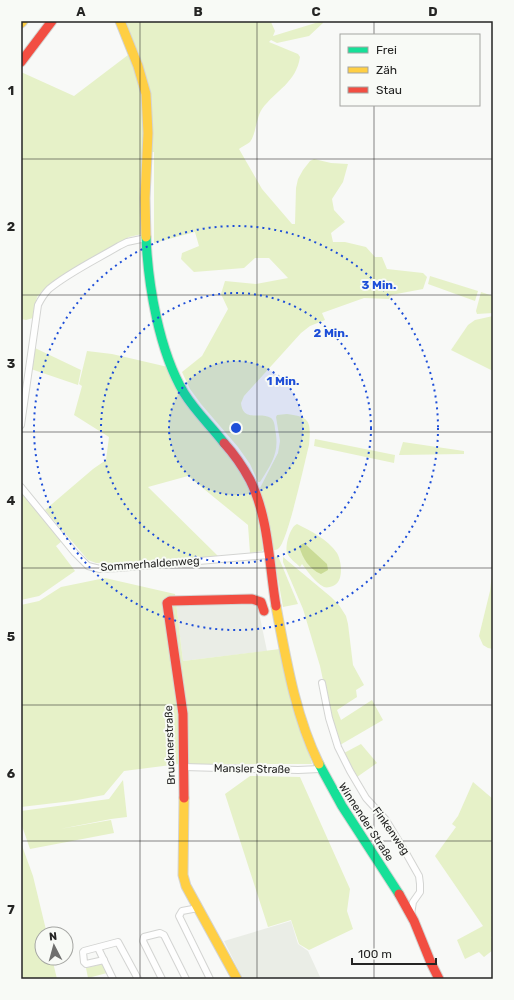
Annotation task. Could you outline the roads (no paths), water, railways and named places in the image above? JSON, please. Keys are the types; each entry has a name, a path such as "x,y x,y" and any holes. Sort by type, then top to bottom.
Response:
{"main road":[{"path":"21,62 52,21"},
{"name":"Winnender Straße","path":"120,21 139,65 146,96 148,117 145,198 146,238 150,279 156,312 173,368 190,400 227,444 243,466 257,496 282,638 289,671 308,742 337,799 411,914 436,978"},
{"name":"Brucknerstraße","path":"237,979 186,886 183,875 183,714 167,603 170,601 252,599 258,600 263,605 264,611"}],"street":[{"path":"21,426 38,305 42,297 48,290 64,279 119,246 127,242 146,238"},
{"name":"Sommerhaldenweg","path":"21,487 75,553 88,566 100,568 134,567 268,555"},
{"name":"Finkenweg","path":"322,683 329,718 338,747 350,771 366,798 386,820 419,876 420,892 413,902 411,914"},
{"name":"Mansler Straße","path":"184,768 298,770 320,768"},
{"path":"198,908 182,911 179,916 210,979"},
{"path":"162,979 143,941 144,937 160,933 164,935 186,979"},
{"path":"104,960 86,964 84,962 84,951 118,942 138,979"},
{"path":"98,948 113,979"}]}
